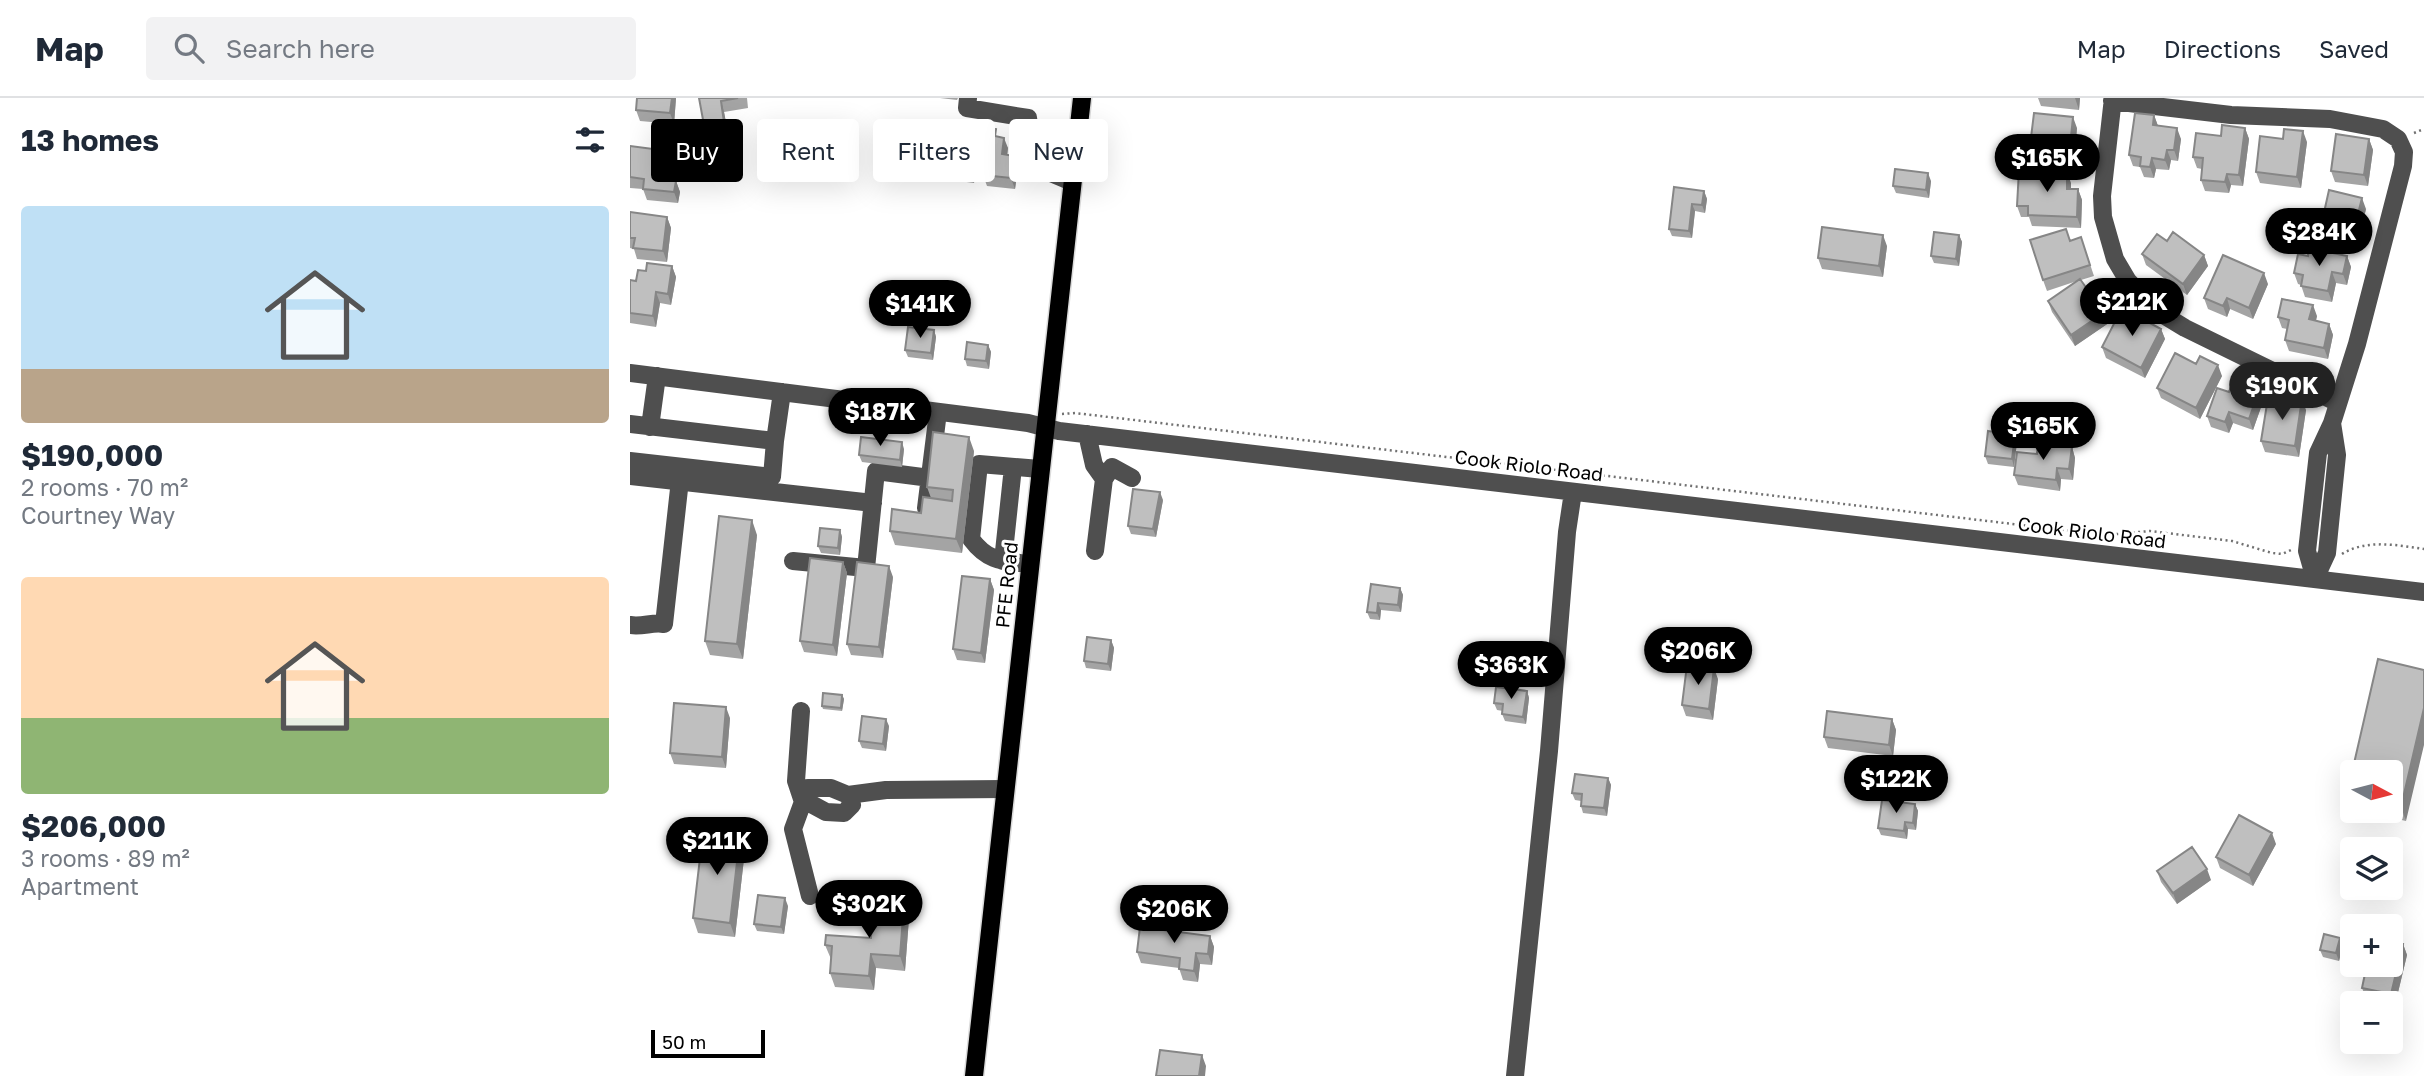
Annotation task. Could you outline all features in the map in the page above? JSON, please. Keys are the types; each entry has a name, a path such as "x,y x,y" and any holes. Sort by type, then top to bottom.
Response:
{"main road":[{"name":"PFE Road","path":"1080,119 1082,98"},
{"name":"PFE Road","path":"974,1076 1072,182"}],"street":[{"path":"968,98 967,108 1028,119"},
{"path":"2315,579 2307,551 2318,453 2332,423 2364,319 2403,166 2404,152 2398,139 2383,129 2330,119 2231,115 2113,99 2102,197 2103,217 2115,259 2128,281 2157,311 2185,328 2338,403"},
{"name":"Cook Riolo Road","path":"630,373 1028,423 1044,429 2424,592"},
{"path":"650,427 657,376"},
{"path":"630,476 681,474 772,477 782,392"},
{"path":"926,508 938,412"},
{"path":"2315,579 2327,553 2337,455 2332,423"},
{"path":"630,425 775,441"},
{"path":"1087,434 1094,465 1104,479"},
{"path":"630,461 681,474 873,503"},
{"path":"1029,564 1003,561 981,553 971,539 979,464 1040,469"},
{"path":"1003,561 1013,467"},
{"path":"1095,551 1104,479 1112,467 1132,478"},
{"path":"793,561 866,568 876,471 930,478"},
{"path":"630,625 641,626 653,622 664,624 681,474"},
{"path":"1515,1076 1573,492"},
{"path":"801,711 796,781 802,799 793,829 810,896"},
{"path":"802,799 826,812 844,813 852,805 848,795 886,790 1005,789"}],"path":[{"path":"1044,429 1064,412 1075,413 2106,535 2150,531 2232,541 2272,553 2307,551"},
{"path":"2327,553 2342,554 2355,546 2424,548"}],"building":[{"path":"637,98 672,98 670,113 636,110"},
{"path":"699,98 738,98 721,101 724,119 703,119"},
{"path":"2034,113 2073,117 2071,137 2082,138 2079,160 2029,154"},
{"path":"2135,113 2154,115 2153,125 2177,128 2174,150 2167,150 2165,160 2152,158 2150,167 2140,166 2141,157 2129,155"},
{"path":"2222,125 2245,128 2239,175 2227,174 2225,182 2201,180 2203,158 2193,157 2196,133 2221,136"},
{"path":"2284,129 2303,131 2297,177 2256,172 2260,136 2283,139"},
{"path":"2336,134 2369,139 2364,175 2331,171"},
{"path":"995,136 1004,138 1002,154 1009,155 1009,178 995,176"},
{"path":"630,146 651,149 651,182 676,182 674,192 643,189 644,179 630,177"},
{"path":"1895,169 1928,173 1926,190 1893,186"},
{"path":"2019,170 2067,172 2067,189 2078,189 2077,217 2028,215 2028,206 2017,206"},
{"path":"1674,187 1704,191 1702,205 1692,204 1689,231 1669,229"},
{"path":"2329,190 2362,198 2353,234 2321,226"},
{"path":"630,212 667,217 663,251 633,248 635,238 630,238"},
{"path":"1822,227 1883,235 1879,266 1818,258"},
{"path":"2066,229 2070,241 2081,237 2090,265 2043,280 2030,240"},
{"path":"1934,232 1959,235 1956,259 1931,256"},
{"path":"2173,232 2204,255 2183,284 2142,254 2157,234 2167,241"},
{"path":"2309,248 2347,256 2343,274 2332,272 2328,291 2301,286 2303,275 2294,273 2298,254 2308,256"},
{"path":"2223,255 2264,273 2249,308 2227,298 2223,306 2204,298"},
{"path":"647,263 672,266 668,294 656,292 653,316 630,313 630,280 636,281 638,270 646,271"},
{"path":"2080,279 2090,293 2099,287 2112,307 2071,335 2048,301"},
{"path":"2282,299 2313,305 2309,319 2329,324 2324,348 2285,340 2289,320 2278,317"},
{"path":"2122,308 2161,329 2141,368 2102,347"},
{"path":"908,327 934,330 931,353 905,350"},
{"path":"967,342 988,345 986,361 965,359"},
{"path":"2175,353 2196,364 2200,356 2218,365 2196,408 2157,388"},
{"path":"2236,373 2262,382 2249,419 2229,412 2225,422 2207,416 2217,388 2229,392"},
{"path":"2282,396 2302,399 2295,446 2261,441 2267,404 2281,406"},
{"path":"1988,431 2015,435 2012,459 1985,456"},
{"path":"933,432 969,437 956,539 890,531 892,509 921,513 923,497 952,501 953,490 927,487"},
{"path":"861,437 902,442 900,460 859,455"},
{"path":"2038,443 2072,447 2069,469 2057,468 2056,480 2014,475 2017,452 2037,454"},
{"path":"1133,489 1160,492 1153,529 1128,526"},
{"path":"719,516 752,520 737,644 705,641"},
{"path":"820,528 840,530 838,548 818,546"},
{"path":"810,558 843,562 833,645 800,641"},
{"path":"857,562 889,566 879,647 847,644"},
{"path":"962,576 990,579 981,653 953,649"},
{"path":"1371,584 1400,588 1398,605 1378,603 1377,613 1367,612"},
{"path":"1087,637 1111,640 1108,664 1084,661"},
{"path":"2378,659 2424,670 2424,708 2403,798 2403,760 2355,760"},
{"path":"1687,665 1714,668 1709,709 1682,705"},
{"path":"1496,687 1527,691 1523,717 1502,714 1503,704 1494,703"},
{"path":"823,693 842,695 841,708 822,706"},
{"path":"674,703 726,707 722,757 670,753"},
{"path":"1827,711 1892,719 1889,745 1824,737"},
{"path":"862,716 886,719 883,744 859,741"},
{"path":"1575,774 1608,778 1604,808 1581,806 1582,794 1572,793"},
{"path":"1882,800 1915,804 1913,823 1905,822 1904,831 1878,828"},
{"path":"2239,815 2272,833 2249,875 2216,857"},
{"path":"703,832 740,836 730,923 693,918"},
{"path":"2192,847 2207,869 2173,893 2157,871"},
{"path":"758,895 785,898 781,927 754,924"},
{"path":"867,901 904,904 900,956 871,954 869,976 830,973 832,946 825,945 826,935 871,938 872,920 865,920"},
{"path":"1140,927 1210,936 1208,954 1196,953 1194,971 1179,969 1180,958 1137,952"},
{"path":"2324,934 2340,938 2336,953 2320,950"},
{"path":"2364,977 2395,977 2392,991 2362,988"},
{"path":"1160,1050 1202,1055 1199,1076 1156,1076"}]}
